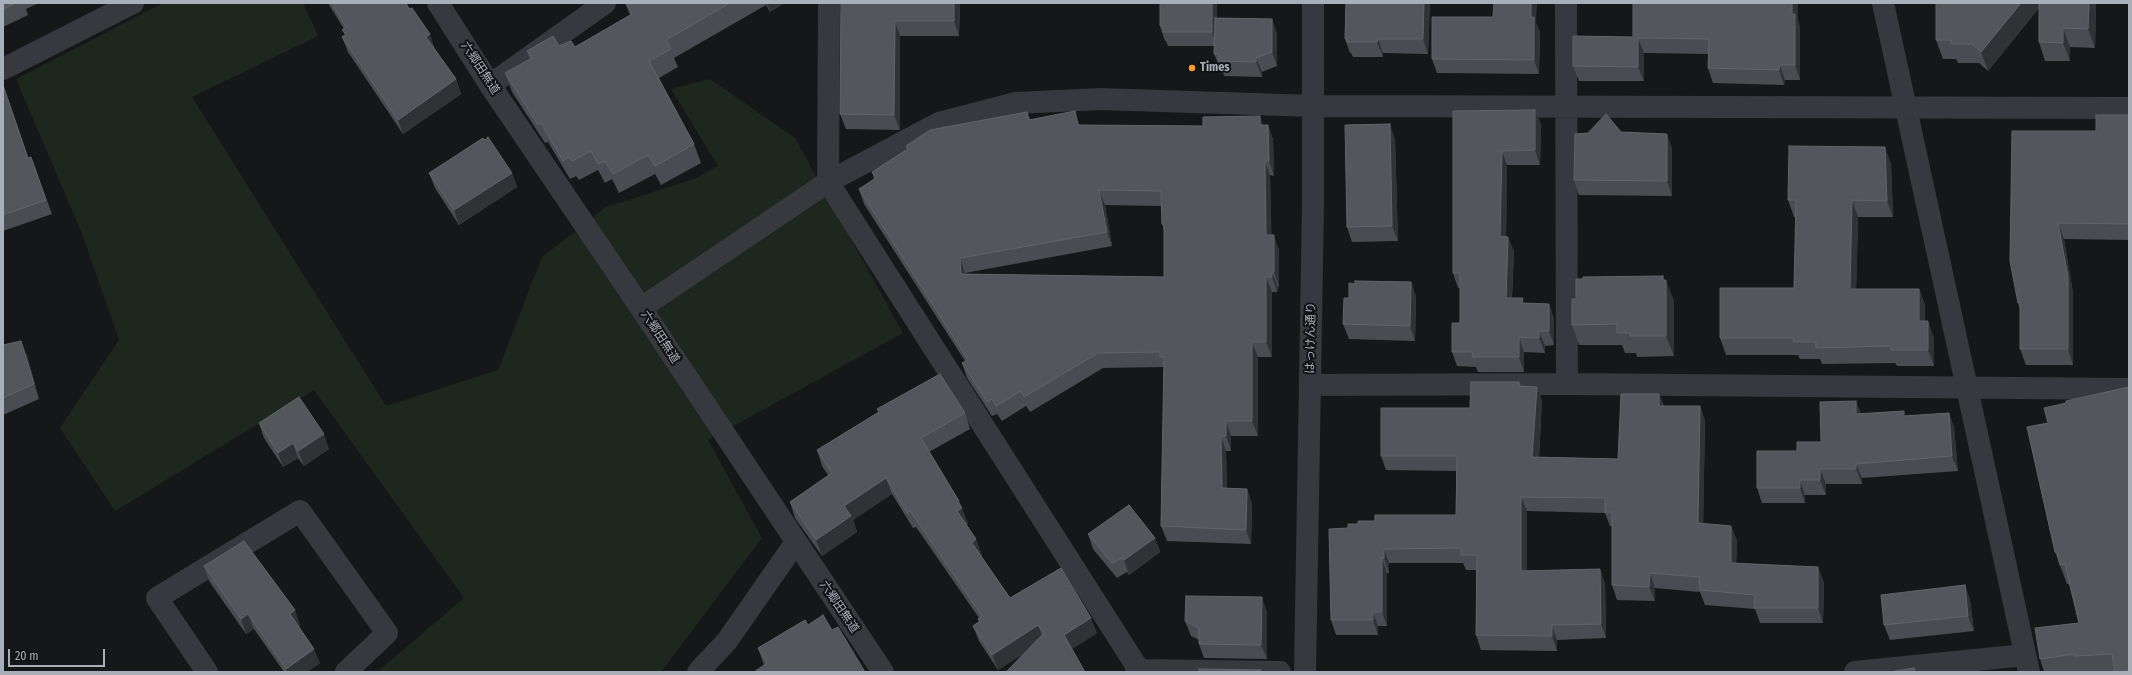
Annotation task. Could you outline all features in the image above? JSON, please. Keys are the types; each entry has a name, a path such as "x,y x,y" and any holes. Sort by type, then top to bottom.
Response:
{"street":[{"path":"3,69 134,3"},
{"name":"六郷田無道","path":"438,3 490,85 641,308 883,672"},
{"path":"490,85 605,3"},
{"path":"829,3 828,182 1138,671 1280,672"},
{"name":"はっけん通り","path":"1305,672 1314,106 1313,3"},
{"path":"1566,3 1567,384"},
{"path":"1855,672 2027,664 1883,3"},
{"path":"641,308 828,182 939,123 1016,103 1100,99 1314,106 2129,108"},
{"path":"1310,385 1567,384 1967,389 2129,389"},
{"path":"207,672 157,598 300,511 387,633 346,672"},
{"path":"698,672 727,641 796,542"}],"shaded area":[{"path":"163,3 303,3 318,36 192,97 386,406 498,370 542,257 606,207 694,179 718,166 671,89 710,79 795,138 903,333 708,440 762,538 661,672 377,672 464,598 314,390 115,511 60,428 119,340 83,236 16,79"}],"building":[{"path":"3,3 16,3 3,9"},
{"path":"332,3 406,3 409,9 412,8 430,34 426,37 456,79 398,120 342,37 346,34 342,30 346,27"},
{"path":"626,3 730,3 666,40 671,49 649,61 694,144 655,166 648,155 613,174 605,161 598,164 591,151 572,161 569,157 563,161 541,123 538,125 505,73 532,58 527,51 553,36 559,46 571,41 575,47 632,14"},
{"path":"841,3 954,3 954,21 895,21 894,115 840,114"},
{"path":"1160,3 1212,3 1212,32 1163,32 1163,26 1160,26"},
{"path":"1346,3 1424,3 1423,39 1378,39 1377,42 1347,42 1347,39 1345,39"},
{"path":"1494,3 1531,3 1531,17 1534,17 1534,60 1432,59 1432,17 1493,17"},
{"path":"1633,3 1792,3 1792,14 1795,14 1795,65 1780,65 1779,70 1708,68 1709,39 1638,38 1638,67 1573,66 1573,36 1633,37"},
{"path":"1936,3 2021,3 1981,52 1972,44 1951,44 1951,40 1936,40"},
{"path":"2039,3 2089,3 2088,29 2063,28 2063,43 2039,42"},
{"path":"1215,18 1272,19 1272,52 1256,58 1256,62 1219,61 1219,54 1214,54"},
{"path":"3,85 28,158 31,157 46,200 3,215"},
{"path":"1535,110 1535,150 1502,151 1500,236 1508,237 1506,298 1523,298 1522,303 1549,304 1549,331 1539,331 1539,338 1519,337 1519,357 1472,357 1473,352 1452,352 1452,323 1460,323 1460,273 1453,273 1453,111"},
{"path":"1075,111 1078,125 1203,126 1203,117 1260,116 1260,125 1268,125 1269,161 1265,161 1266,235 1274,235 1274,272 1272,272 1272,277 1266,277 1266,342 1252,342 1252,421 1226,421 1226,436 1221,436 1222,488 1247,489 1246,530 1161,526 1164,357 1160,357 1160,352 1098,353 1024,397 1021,391 996,406 992,399 987,402 962,363 968,360 859,189 876,178 872,172 908,149 906,146 930,130 1027,112 1029,120","holes":["1099,190 1161,191 1162,224 1164,224 1164,277 961,274 960,258 1107,232"]},
{"path":"1606,114 1621,132 1667,134 1667,181 1574,180 1575,134 1588,133"},
{"path":"2096,115 2129,115 2129,224 2058,223 2068,277 2068,349 2020,349 2020,302 2018,303 2010,261 2012,131 2096,131"},
{"path":"1390,124 1392,226 1347,227 1345,125"},
{"path":"488,137 512,173 454,210 429,173 483,138 485,140"},
{"path":"1789,146 1885,147 1887,201 1852,200 1850,289 1919,289 1919,321 1928,321 1928,350 1891,350 1891,346 1816,348 1816,342 1793,342 1794,338 1720,338 1720,288 1794,288 1796,200 1788,200"},
{"path":"1663,276 1663,280 1666,280 1666,336 1630,336 1630,333 1617,333 1617,324 1572,325 1572,299 1576,299 1576,279 1583,279 1583,277"},
{"path":"1355,281 1411,282 1410,326 1343,324 1344,298 1349,298 1349,283 1355,284"},
{"path":"21,341 34,384 3,398 3,345"},
{"path":"940,374 965,413 921,438 959,501 958,502 962,508 957,511 976,539 972,543 1010,598 1061,568 1091,618 1064,635 1085,672 1006,672 1044,633 1038,625 992,655 973,626 980,621 978,619 982,616 910,511 907,513 886,478 844,506 851,516 816,540 790,502 832,473 817,450 879,412 877,409"},
{"path":"1471,382 1519,382 1519,386 1537,387 1532,457 1618,459 1621,394 1659,394 1659,406 1700,406 1698,523 1731,526 1731,563 1818,567 1818,608 1754,608 1755,595 1700,590 1699,577 1650,573 1649,587 1612,585 1612,512 1605,512 1605,498 1521,497 1521,571 1600,569 1601,624 1552,625 1552,636 1476,635 1477,555 1461,555 1461,548 1384,549 1384,558 1382,558 1382,612 1373,612 1373,620 1331,620 1329,529 1348,528 1348,524 1358,524 1358,521 1375,521 1375,515 1456,515 1457,456 1381,456 1381,408 1470,408"},
{"path":"2129,387 2129,670 2115,672 2112,654 2075,656 2075,654 2040,659 2035,628 2079,623 2065,564 2060,565 2057,552 2055,552 2027,427 2048,423 2044,408 2066,403 2066,401"},
{"path":"299,397 324,434 298,451 293,443 278,453 259,423"},
{"path":"1856,401 1856,414 1904,411 1904,416 1949,413 1952,456 1856,464 1856,469 1820,469 1820,480 1800,480 1800,488 1757,488 1757,451 1797,451 1797,442 1821,442 1820,402"},
{"path":"1129,505 1155,538 1124,560 1122,558 1112,563 1088,534"},
{"path":"244,541 295,610 290,614 314,649 286,669 248,614 241,619 204,566"},
{"path":"1965,585 1968,616 1884,625 1881,595"},
{"path":"1186,596 1262,597 1261,645 1199,644 1199,628 1185,621"},
{"path":"823,615 832,630 838,627 865,672 754,672 767,663 758,648 805,620 808,625"},
{"path":"1914,668 1915,672 1890,672"},
{"path":"1199,669 1261,670 1261,672 1199,672"}],"place":[{"name":"Times","path":"1192,68"}]}
